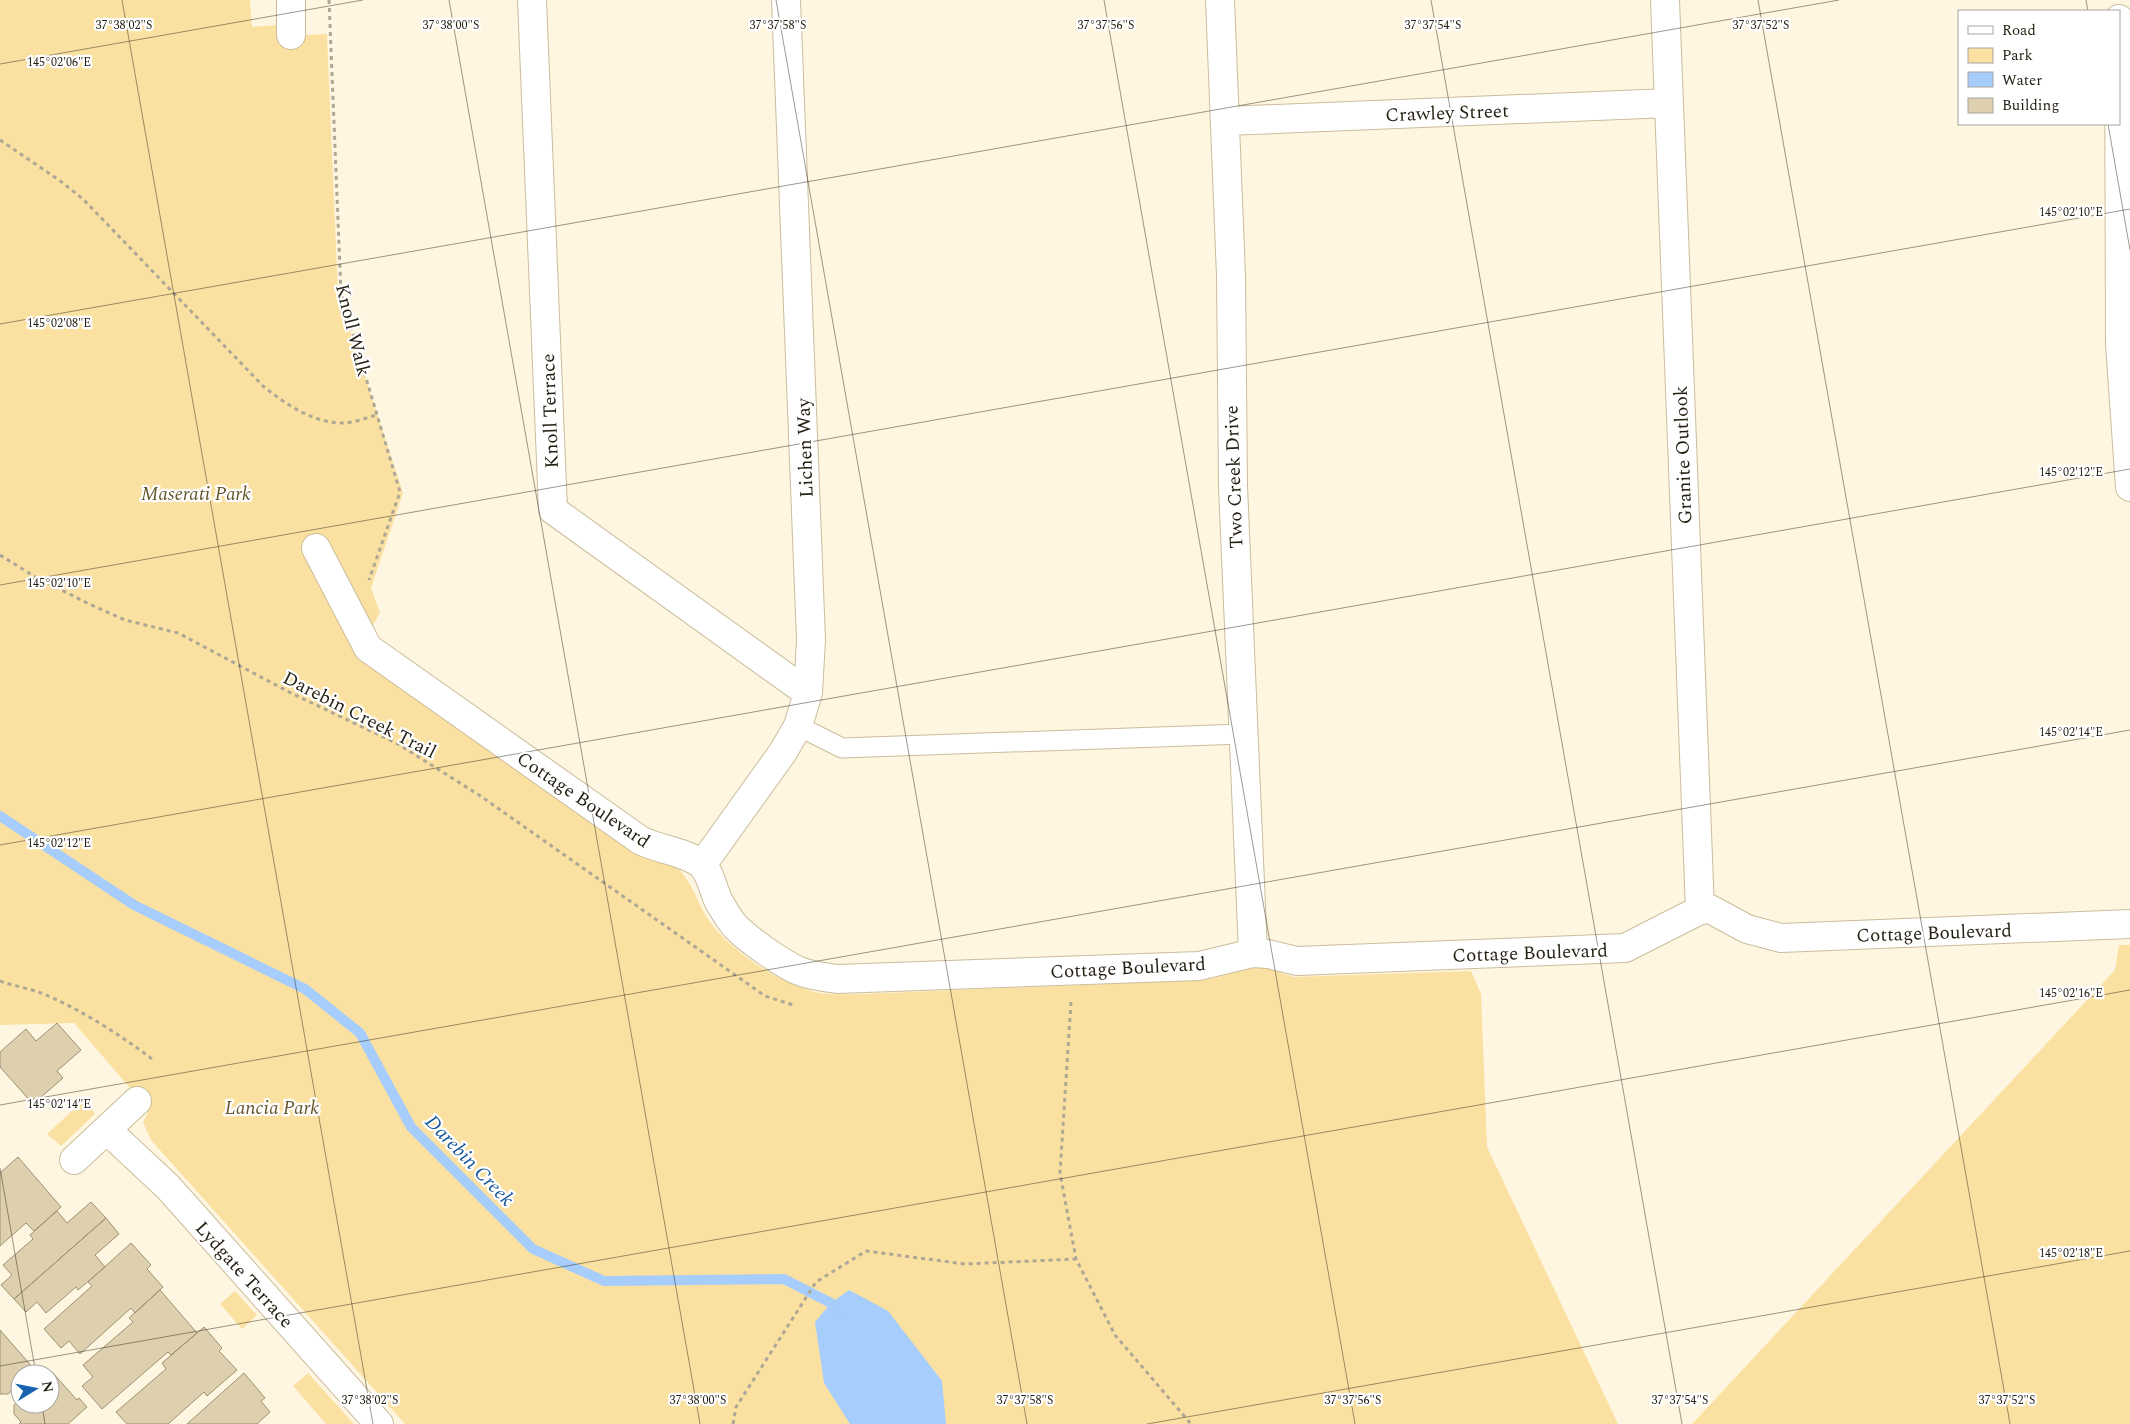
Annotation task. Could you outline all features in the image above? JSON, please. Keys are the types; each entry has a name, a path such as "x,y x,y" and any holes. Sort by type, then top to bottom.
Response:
{"street":[{"path":"290,0 291,35"},
{"name":"Knoll Terrace","path":"532,0 553,510 808,692"},
{"name":"Lichen Way","path":"702,865 783,752 798,726 808,692 811,640 786,0"},
{"name":"Two Creek Drive","path":"1220,0 1231,276 1232,486 1253,953"},
{"name":"Granite Outlook","path":"1665,0 1700,910"},
{"name":"Crawley Street","path":"1226,122 1669,103"},
{"path":"2119,125 2120,344 2130,487"},
{"name":"Cottage Boulevard","path":"316,548 368,648 640,840 653,847 690,858 702,865 714,885 718,899 736,928 782,961 800,971 819,977 837,979 1199,966 1253,953 1268,954 1298,961 1625,948 1700,910 1710,909 1747,930 1781,938 2130,924"},
{"path":"74,1160 137,1101"},
{"name":"Lydgate Terrace","path":"107,1130 171,1191 379,1424"}],"lane":[{"path":"798,726 842,748 1243,734"}],"path":[{"name":"Knoll Walk","path":"328,0 341,294 400,492 366,589"},
{"path":"0,140 59,180 83,199 263,386 281,401 322,420 339,423 377,415"},
{"name":"Darebin Creek Trail","path":"0,554 32,575 88,603 125,620 178,633 283,689 398,744 479,795 710,957"},
{"path":"0,981 40,992 59,1001 134,1045 152,1059"},
{"path":"1071,1001 1060,1173 1076,1259 1115,1335 1192,1424"},
{"path":"733,1424 736,1407 816,1282 866,1251 965,1264 1076,1259"}],"green space":[{"path":"0,0 250,0 252,27 277,25 277,36 327,34 338,294 403,493 371,588 380,613 356,655 638,852 663,859 677,868 689,882 705,915 731,945 744,956 774,975 805,989 825,994 862,994 1204,980 1222,976 1235,969 1251,966 1264,967 1294,977 1471,971 1481,994 1487,1147 1618,1424 405,1424 151,1140 143,1122 149,1110 74,1023 0,1025"},
{"path":"2119,945 2130,945 2130,1424 1692,1424 2115,970"},
{"path":"85,1099 95,1114 61,1146 47,1134"},
{"path":"235,1291 257,1315 242,1329 220,1304"},
{"path":"308,1373 354,1424 326,1424 293,1386"}],"water":[{"path":"849,1290 888,1311 942,1381 946,1424 850,1424 824,1383 815,1322 831,1303"}],"building":[{"path":"57,1023 81,1050 57,1071 63,1078 33,1104 0,1067 0,1052 26,1029 36,1041"},
{"path":"18,1157 61,1207 34,1231 26,1223 0,1246 0,1173"},
{"path":"91,1202 106,1218 14,1299 1,1285 12,1275 3,1265 33,1239 30,1235 57,1211 67,1223"},
{"path":"106,1218 119,1234 95,1255 105,1267 78,1290 76,1287 46,1313 37,1302 26,1312 14,1299"},
{"path":"131,1243 151,1265 147,1269 163,1287 135,1313 131,1308 80,1354 69,1341 61,1348 44,1329 92,1286 88,1282"},
{"path":"160,1290 197,1333 171,1355 168,1352 102,1409 82,1386 93,1377 83,1365 133,1322 129,1318"},
{"path":"204,1327 222,1348 219,1351 237,1370 207,1396 204,1392 168,1424 127,1424 116,1412 166,1369 162,1363"},
{"path":"0,1330 30,1364 10,1364 10,1392 0,1394"},
{"path":"244,1373 265,1398 261,1401 270,1412 257,1424 187,1424"},
{"path":"60,1381 77,1400 79,1398 87,1407 68,1424 19,1424 21,1422 14,1414 60,1414"}],"waterway":[{"name":"Darebin Creek","path":"0,816 134,905 305,989 360,1033 411,1127 533,1249 604,1281 784,1279 831,1303 839,1312"}],"park label":[{"name":"Maserati Park","path":"196,493"},
{"name":"Lancia Park","path":"272,1107"}]}
